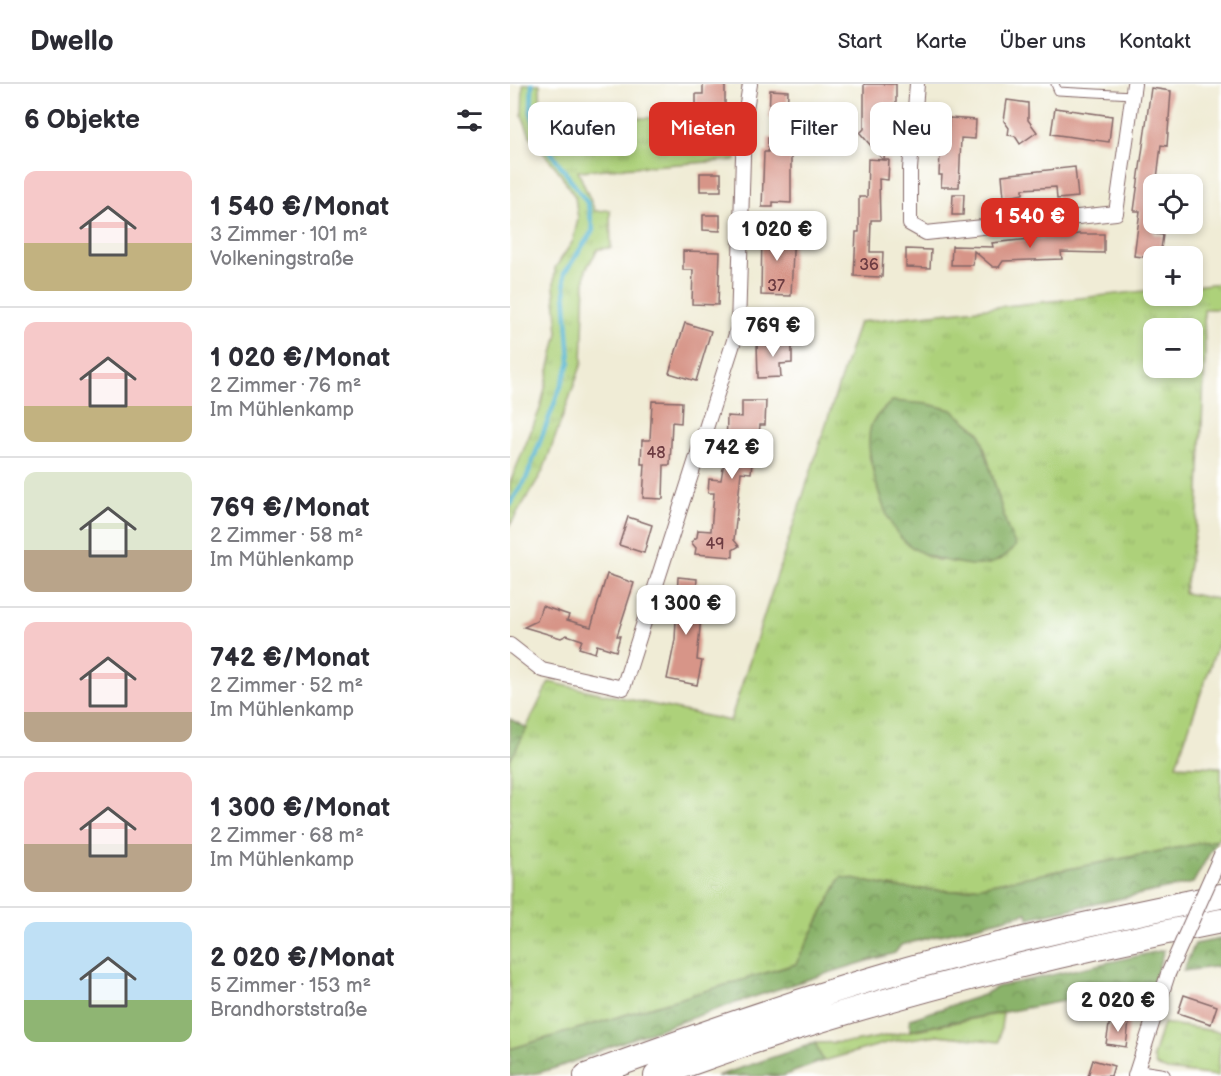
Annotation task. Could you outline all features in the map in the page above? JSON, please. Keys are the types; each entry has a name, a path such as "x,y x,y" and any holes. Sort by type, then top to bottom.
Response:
{"highway":[{"path":"586,1076 735,1022 894,973 1117,917 1221,896"},
{"path":"656,1076 742,1044 949,982 1124,940 1221,921"}],"street":[{"path":"510,645 542,670 623,688 738,328 744,122 750,84"},
{"path":"917,84 910,224 926,233 1116,213 1133,90"},
{"path":"1163,1076 1136,1074 1168,974 1221,855"}],"lane":[{"path":"1055,84 1058,91 1133,90"}],"green space":[{"path":"523,84 540,84 540,102 528,102 528,130 522,115"},
{"path":"637,118 649,118 649,156 736,156 736,160 578,171 595,211 610,210 611,248 598,249 586,269 582,363 543,471 510,525 510,483 540,409 558,333 555,268 573,241 578,219 575,197 546,156 637,156"},
{"path":"1221,283 1221,309 1204,309 1205,356 1198,514 1184,593 1217,599 1221,597 1221,635 1176,765 1221,767 1221,834 1217,840 955,891 900,888 841,877 796,964 510,1049 510,761 549,682 730,721 859,322 1143,291 1143,306 1203,306 1203,285","holes":["927,404 952,410 980,433 1007,527 940,561 922,553 898,532 883,505 869,455"]},
{"path":"892,401 927,404 952,410 980,433 1007,527 1016,546 1003,558 983,565 958,563 923,554 901,538 886,513 880,497 869,439 871,425"},
{"path":"510,719 527,728 510,761"},
{"path":"1217,840 1193,883 1028,918 1027,913 901,945 895,953 727,1006 613,1045 570,1063 540,1072 510,1076 510,1049 796,964 841,877 900,888 955,891"},
{"path":"1221,939 1221,966 1183,971 1195,944"},
{"path":"1164,950 1153,984 910,1030 910,1019 983,995 997,987"},
{"path":"1003,1013 999,1042 938,1035 890,1042 823,1061 815,1043 854,1042"},
{"path":"1163,1023 1221,1032 1218,1076 1167,1070 1156,1066 1153,1057"},
{"path":"815,1043 823,1061 783,1076 717,1076"}],"building":[{"path":"703,84 725,84 725,102 696,102 696,94 703,94"},
{"path":"864,84 896,84 896,102 870,102 870,145 860,133 864,129"},
{"path":"1151,88 1171,91 1167,146 1161,145 1158,174 1143,174 1143,234 1163,235 1161,246 1143,246 1143,257 1134,256 1140,211 1134,211"},
{"path":"770,90 788,91 788,102 770,102"},
{"path":"1007,100 1028,103 1028,120 1037,132 1020,144 1015,136 1008,135 1009,128 1004,121"},
{"path":"1055,108 1112,116 1109,142 1051,134"},
{"path":"952,118 976,120 975,139 961,138 959,187 941,187 942,175 939,175 940,156 952,156"},
{"path":"768,138 769,156 791,156 791,203 773,202 773,207 762,207 764,152 768,152"},
{"path":"880,156 884,156 884,160 889,160 888,180 879,179 880,220 871,220 870,252 883,252 882,277 854,276 856,232 859,232 859,197 867,197 868,159 883,160"},
{"path":"1075,167 1078,197 1057,199 1056,187 1023,189 1023,194 1004,198 1002,175"},
{"path":"700,173 721,173 721,191 700,191"},
{"path":"953,194 964,194 963,215 952,215"},
{"path":"703,215 720,215 720,231 703,230"},
{"path":"762,228 794,229 791,296 761,295"},
{"path":"1079,234 1104,234 1104,253 1061,252 1062,259 1003,261 999,267 993,267 974,251 973,265 951,265 952,246 993,247 992,243"},
{"path":"906,249 931,250 930,268 906,267"},
{"path":"683,251 720,252 718,305 692,304 693,270 683,270"},
{"path":"685,323 711,331 696,381 669,373"},
{"path":"792,342 792,363 780,364 781,377 758,378 757,343"},
{"path":"652,401 682,402 681,423 672,422 670,465 664,465 663,499 643,498 645,464 641,464 642,440 650,440"},
{"path":"742,401 766,401 765,425 760,425 757,453 753,453 751,473 741,472 734,540 739,546 733,550 733,557 695,554 696,548 691,542 697,537 698,530 711,531 714,493 708,493 709,479 721,480 726,450 727,416 742,417"},
{"path":"628,517 652,525 644,553 619,545"},
{"path":"607,574 634,583 617,636 620,636 616,651 597,645 595,653 579,648 582,640 567,635 561,638 524,627 537,621 542,606 569,615 567,620 591,627"},
{"path":"678,577 697,579 694,616 701,616 697,660 702,661 697,685 667,679 675,640"},
{"path":"1184,995 1217,1006 1211,1024 1178,1013"},
{"path":"1110,1019 1129,1022 1126,1047 1106,1044"},
{"path":"1093,1060 1114,1066 1111,1076 1088,1076"}],"waterway":[{"path":"510,504 526,479 570,362 564,274 593,230 588,204 538,134 531,112 532,84"}]}
